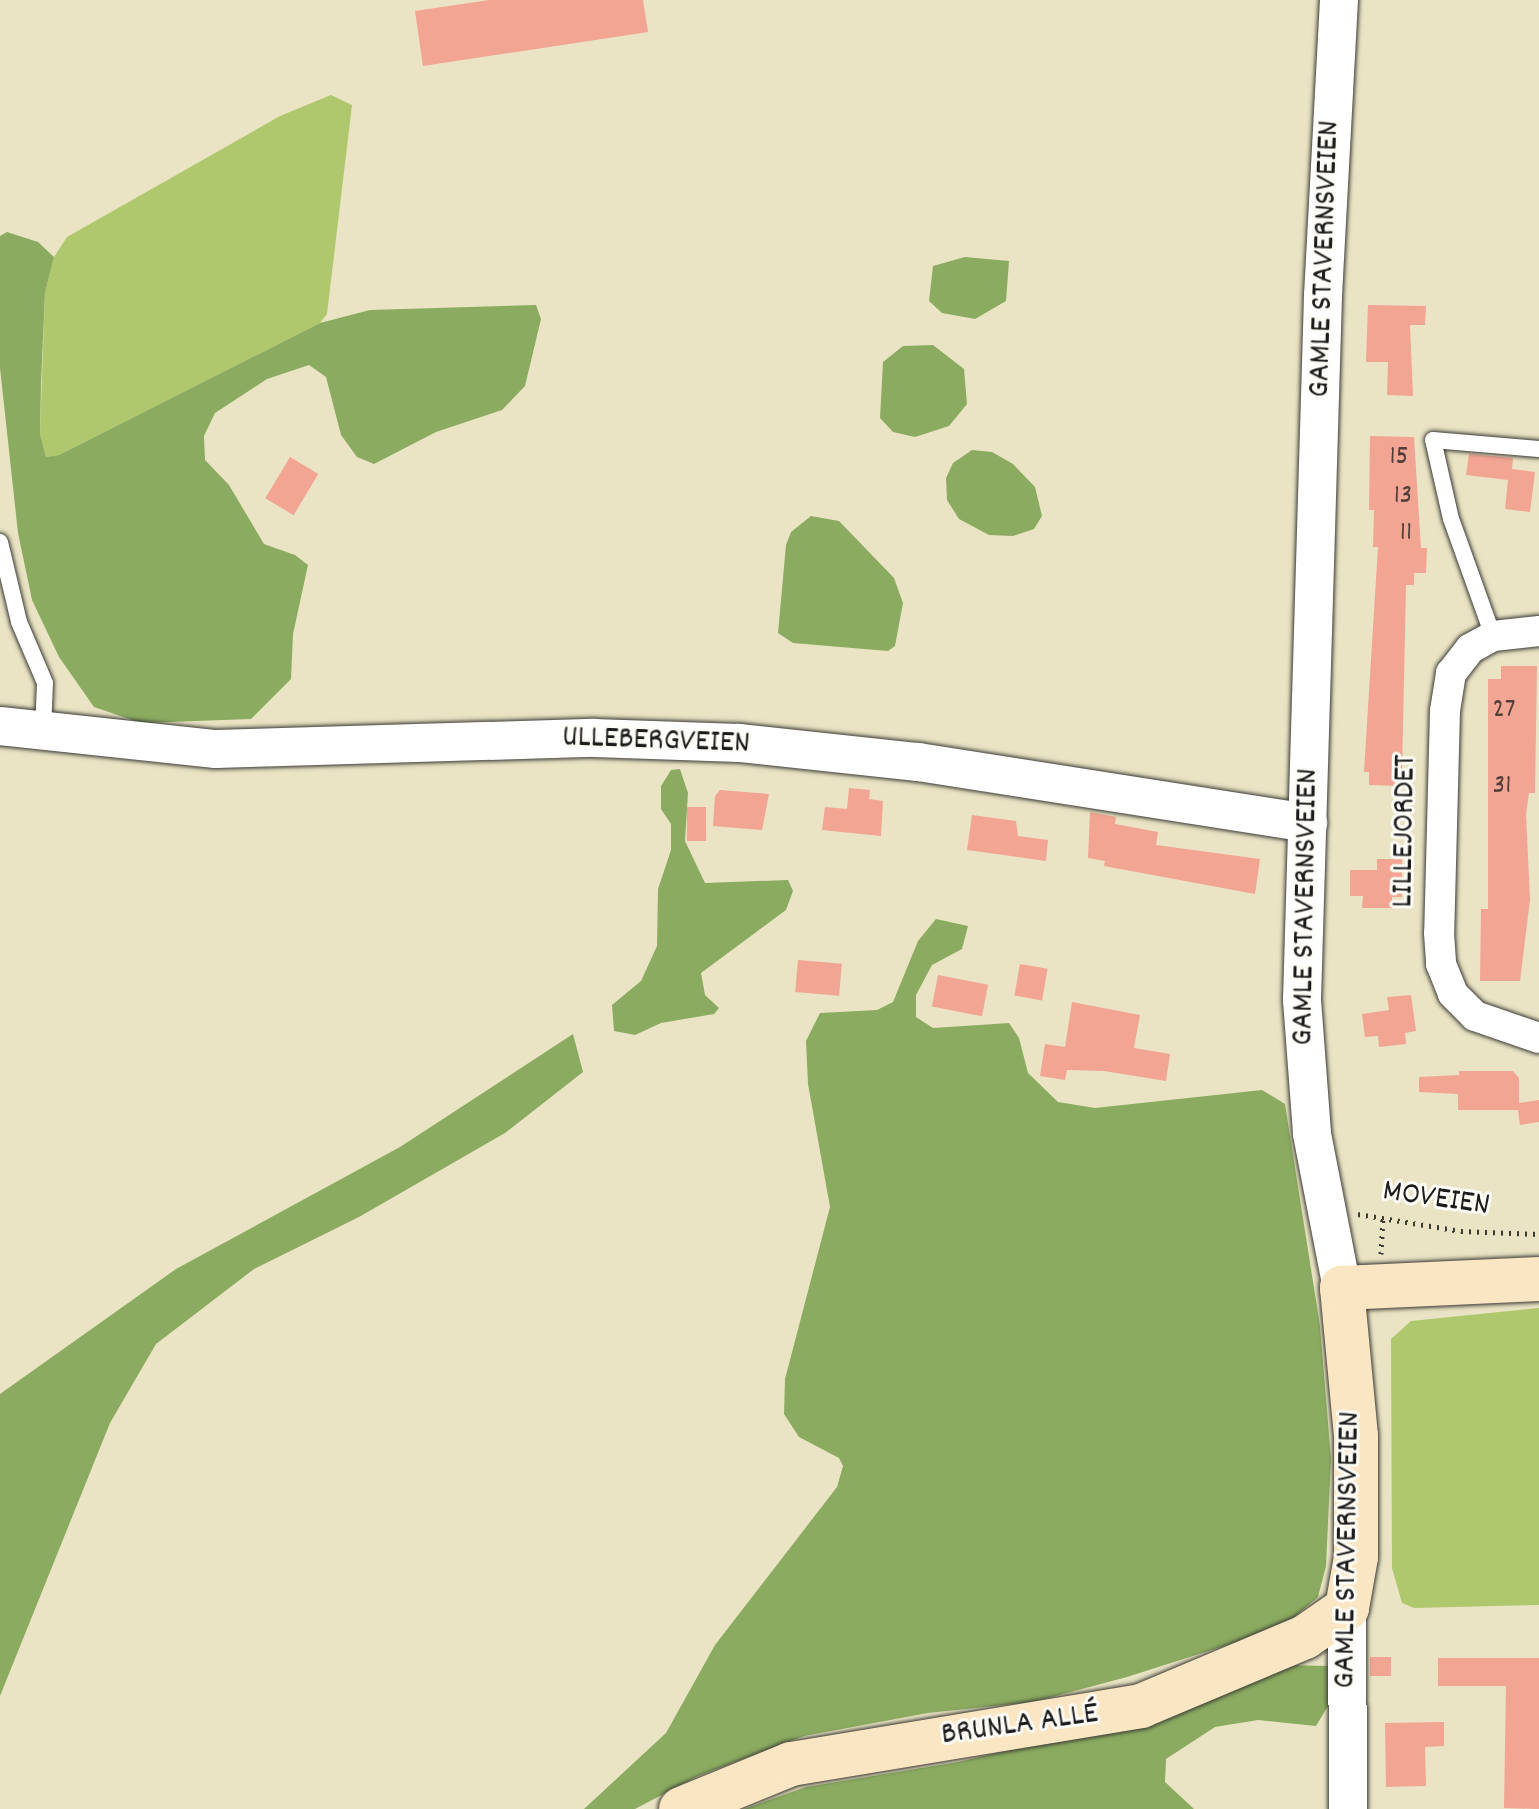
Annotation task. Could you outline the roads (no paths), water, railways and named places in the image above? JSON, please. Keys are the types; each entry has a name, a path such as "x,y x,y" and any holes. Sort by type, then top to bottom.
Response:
{"main road":[{"path":"1342,1288 1539,1279"},
{"name":"GAMLE STAVERNSVEIEN","path":"1342,1288 1356,1436 1356,1557 1347,1608"},
{"name":"BRUNLA ALLÉ","path":"681,1809 791,1764 1141,1706 1305,1637 1347,1608"}],"street":[{"name":"GAMLE STAVERNSVEIEN","path":"1339,0 1323,296 1302,1000 1310,1120 1342,1288"},
{"path":"1493,636 1539,631"},
{"name":"LILLEJORDET","path":"1493,636 1470,649 1451,673 1445,711 1441,964 1453,994 1475,1016 1539,1038"},
{"name":"ULLEBERGVEIEN","path":"0,726 43,733 216,749 594,738 739,743 918,762 1308,823"},
{"name":"GAMLE STAVERNSVEIEN","path":"1347,1608 1348,1809"}],"lane":[{"path":"1493,636 1451,519 1433,440 1539,449"},
{"path":"0,542 19,622 45,683 43,733"}]}
